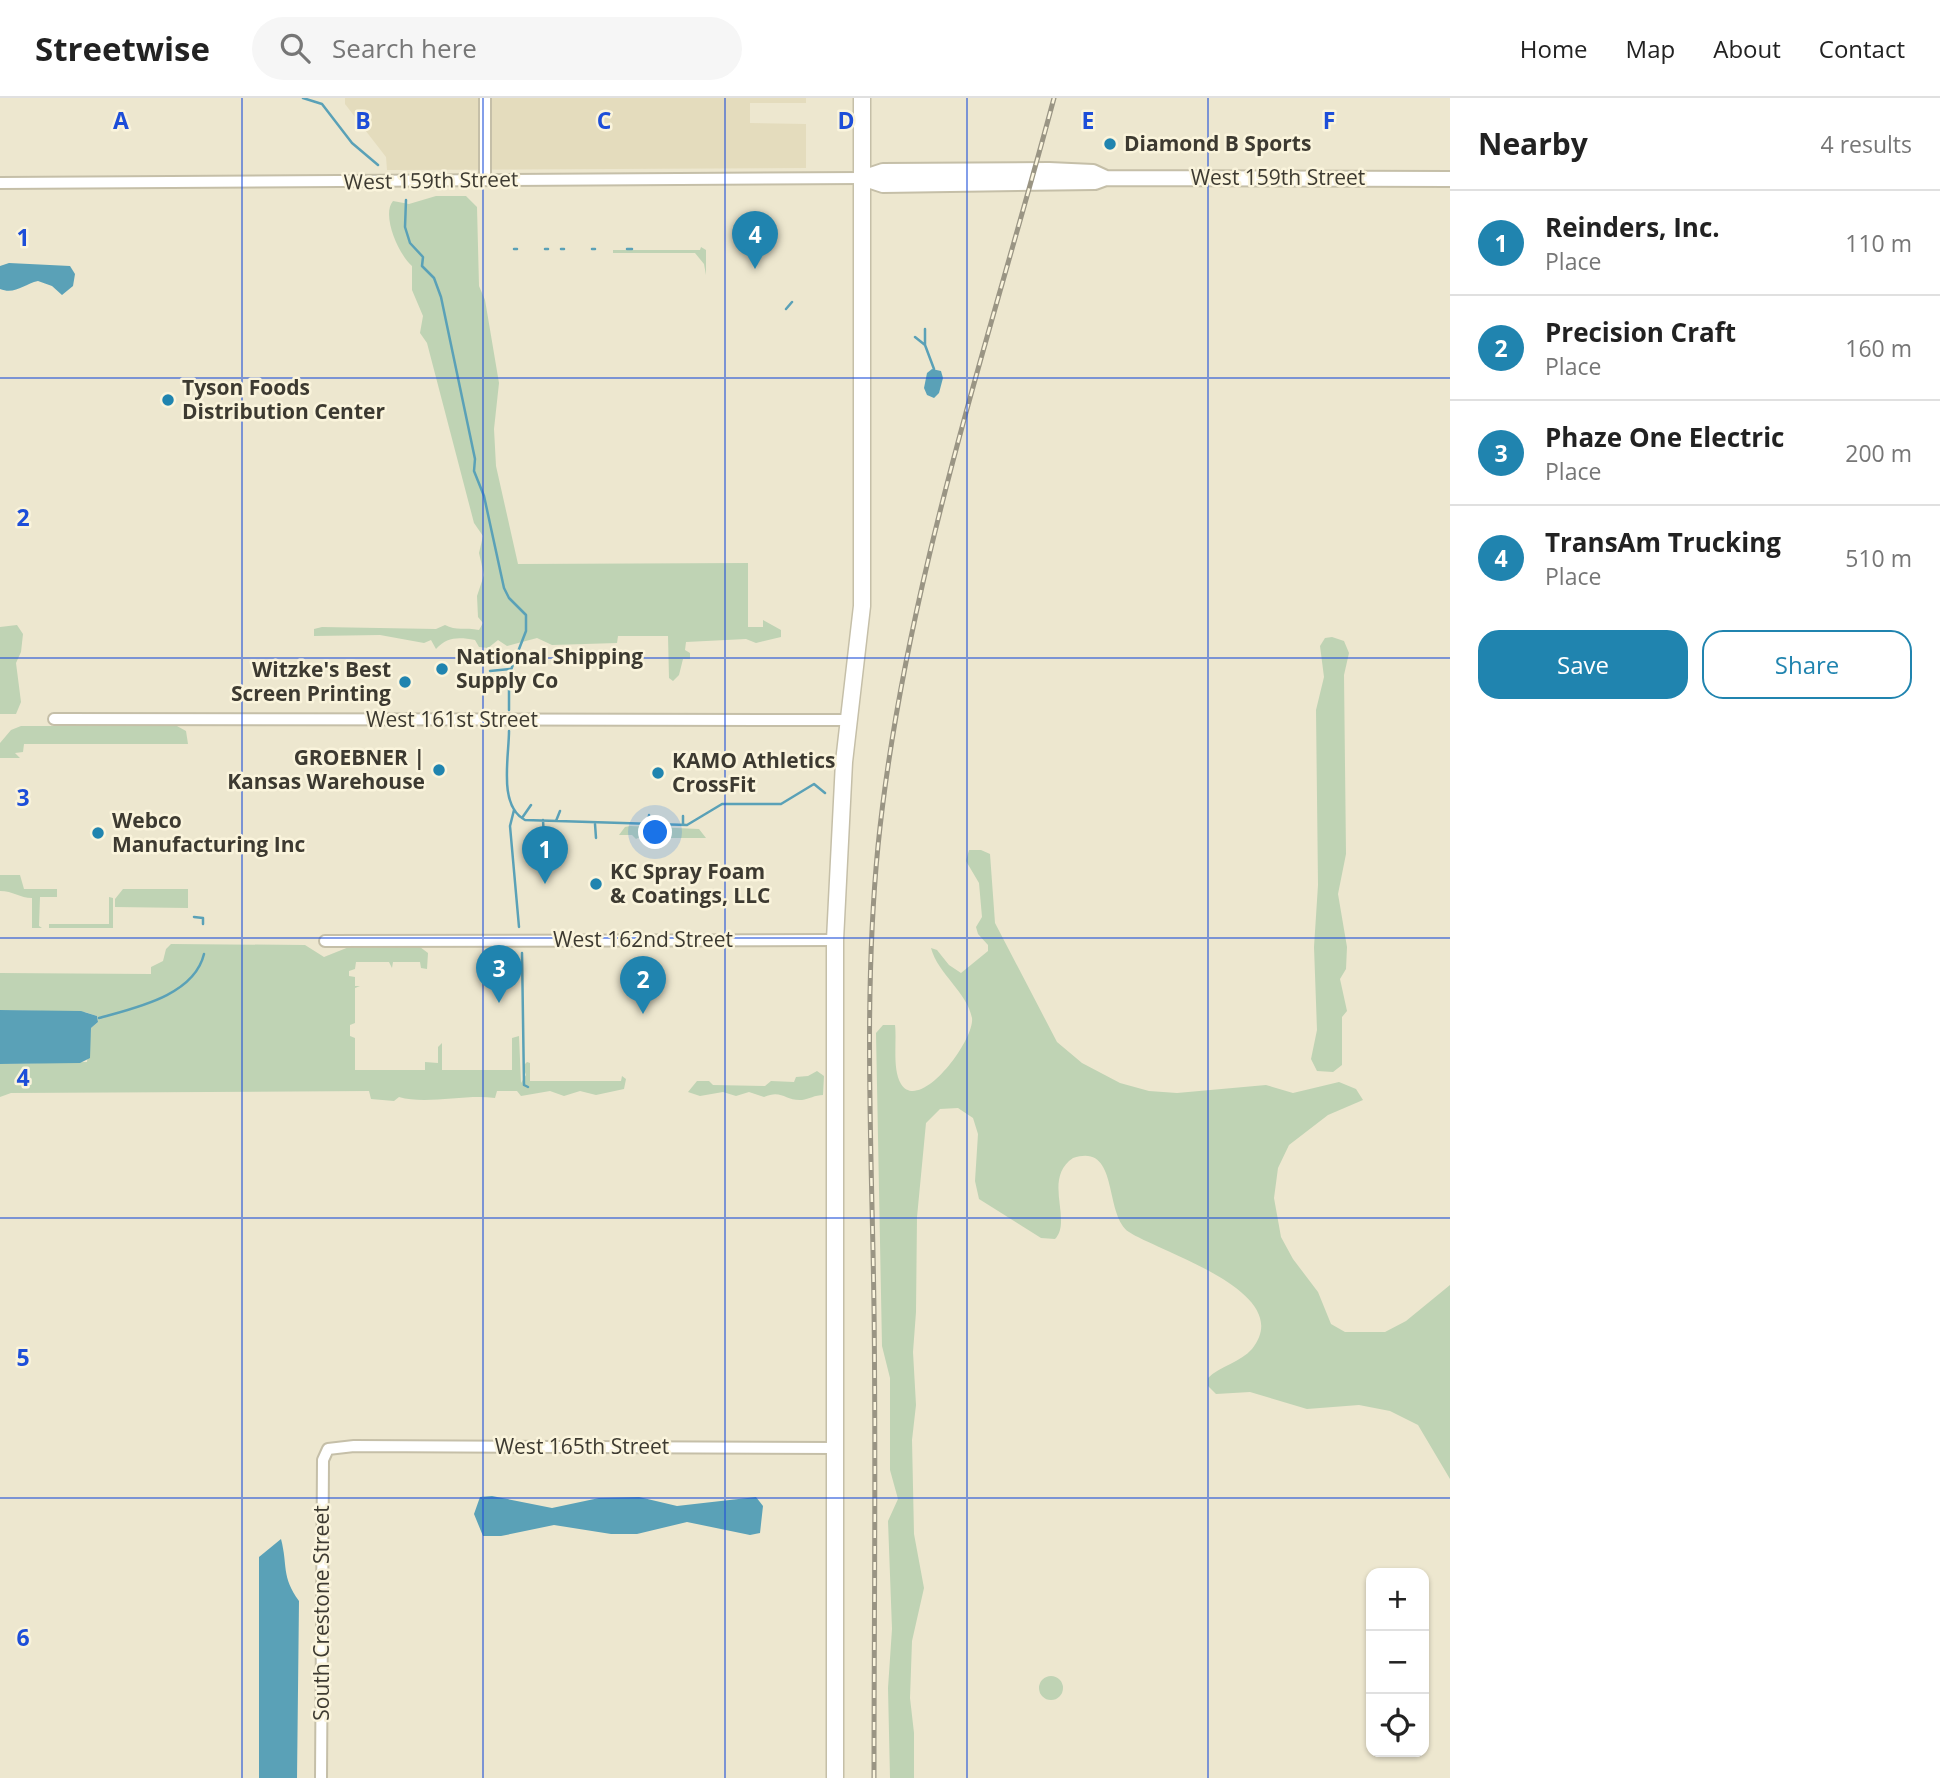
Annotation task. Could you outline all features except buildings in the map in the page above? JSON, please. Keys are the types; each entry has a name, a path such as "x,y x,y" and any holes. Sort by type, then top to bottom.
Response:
{"highway":[{"path":"835,1778 835,940 837,864 859,638 863,567 862,98"}],"main road":[{"name":"West 159th Street","path":"862,178 883,185 1095,182 1106,178 1450,179"}],"street":[{"path":"485,98 485,179"},
{"name":"West 159th Street","path":"0,183 331,184 485,179 862,178"},
{"name":"West 161st Street","path":"54,719 849,720"},
{"name":"West 162nd Street","path":"325,940 835,940"},
{"name":"West 165th Street","path":"328,1449 338,1446 836,1448"},
{"name":"South Crestone Street","path":"321,1778 323,1460 328,1449"}],"shaded area":[{"path":"345,98 806,98 806,103 750,103 750,123 806,124 806,168 387,170 386,157 345,104"}],"green space":[{"path":"436,196 466,196 477,207 479,286 485,300 499,383 494,429 496,466 518,564 748,563 748,627 763,627 763,620 781,630 781,637 756,643 746,639 686,642 685,650 690,653 690,659 683,659 679,675 673,681 669,678 668,636 618,636 617,643 552,645 537,638 507,646 498,640 488,648 479,647 475,640 458,638 444,642 436,649 431,640 424,643 380,635 314,636 314,629 322,627 436,629 445,625 479,630 483,623 478,617 477,596 484,575 479,553 483,536 474,523 427,343 420,333 423,316 412,290 412,266 397,244 389,216 393,201 409,204"},
{"path":"701,247 706,250 706,275 704,264 695,253 613,253 613,250 700,250"},
{"path":"17,625 23,634 21,652 16,663 21,702 16,714 0,714 0,627"},
{"path":"1325,638 1344,641 1349,653 1344,675 1346,854 1338,894 1347,947 1346,969 1340,979 1347,1011 1342,1017 1342,1065 1333,1072 1317,1071 1311,1059 1317,1030 1314,947 1318,885 1316,710 1324,677 1320,646"},
{"path":"21,726 177,726 186,731 188,744 24,744 23,752 15,753 20,758 0,758 0,743 11,730"},
{"path":"625,827 699,829 706,838 651,838 644,835 636,839 632,835 619,835"},
{"path":"969,850 981,850 990,854 995,923 1057,1042 1082,1063 1120,1083 1149,1091 1177,1093 1266,1085 1293,1093 1339,1082 1356,1089 1363,1100 1328,1115 1289,1145 1278,1168 1274,1198 1281,1237 1293,1259 1318,1292 1331,1324 1345,1332 1385,1332 1406,1321 1450,1285 1450,1479 1418,1425 1390,1411 1359,1405 1307,1409 1250,1392 1216,1394 1208,1386 1208,1378 1252,1349 1261,1328 1256,1309 1241,1292 1193,1263 1129,1232 1116,1211 1105,1170 1098,1160 1088,1156 1073,1158 1064,1167 1058,1188 1060,1231 1055,1239 1041,1238 979,1199 975,1181 978,1134 973,1118 958,1108 940,1109 926,1123 917,1217 913,1352 916,1405 912,1440 914,1534 924,1588 912,1641 910,1698 914,1733 914,1778 890,1778 888,1688 892,1629 888,1521 898,1499 890,1470 890,1378 882,1346 876,1033 883,1025 895,1025 898,1078 910,1091 921,1089 933,1082 945,1071 965,1042 971,1028 969,1009 931,948 937,950 949,965 961,973 988,951 988,945 978,934 976,927 982,917 979,883 966,861"},
{"path":"0,875 20,875 24,889 57,889 57,897 40,897 39,926 42,928 32,928 32,898 0,891"},
{"path":"123,889 188,889 188,908 115,907 115,899"},
{"path":"109,897 113,898 113,928 49,928 49,924 109,924"},
{"path":"171,944 305,945 324,957 349,947 420,947 428,953 427,969 421,968 420,962 393,962 392,968 389,962 356,962 355,969 349,971 349,976 355,977 355,986 360,986 355,988 355,1023 350,1025 350,1036 355,1038 355,1070 425,1070 425,1062 438,1063 438,1047 442,1043 442,1070 512,1070 512,1038 519,1036 521,1083 526,1075 523,1066 527,1062 530,1063 530,1081 621,1081 622,1076 626,1079 624,1089 596,1095 580,1091 564,1096 550,1091 521,1096 517,1091 497,1091 495,1098 421,1100 399,1097 394,1101 371,1099 369,1091 11,1093 0,1097 0,1064 87,1062 91,1028 98,1022 97,1016 85,1012 0,1010 0,973 151,974 151,967 163,961 166,949"},
{"path":"817,1071 824,1076 823,1095 802,1100 775,1094 764,1097 749,1092 736,1096 723,1092 700,1096 688,1092 697,1081 709,1081 713,1085 765,1086 771,1081 794,1082 796,1077 808,1076"},
{"path":"1051,1676 1060,1679 1063,1688 1060,1697 1051,1700 1042,1697 1039,1688 1042,1679"}],"water":[{"path":"9,263 70,266 75,274 73,286 62,295 52,286 38,281 5,291 0,289 0,266"},
{"path":"932,369 941,371 943,378 939,393 934,398 927,395 924,388 927,373"},
{"path":"0,1010 81,1011 97,1016 98,1022 91,1028 90,1058 80,1063 0,1064"},
{"path":"492,1496 552,1508 599,1498 639,1497 677,1506 756,1497 763,1506 760,1533 750,1535 687,1522 637,1534 611,1534 554,1525 501,1536 483,1536 474,1514 480,1497"},
{"path":"281,1539 287,1578 299,1601 297,1778 259,1778 259,1557"}],"waterway":[{"path":"303,98 322,104 352,143 378,165"},
{"path":"406,200 405,227 410,243 423,257 422,266 434,278 441,297 475,459 474,471 484,496 504,588 509,598 526,615 526,631 509,675 509,710"},
{"path":"627,249 632,249"},
{"path":"786,309 792,302"},
{"path":"925,329 925,345 934,369"},
{"path":"915,337 925,345"},
{"path":"490,671 510,669"},
{"path":"509,731 508,793 511,804 525,820 687,825 722,804 781,804 814,784 825,793"},
{"path":"522,818 531,805"},
{"path":"514,810 510,826 519,927"},
{"path":"556,821 560,811"},
{"path":"648,825 649,815"},
{"path":"683,816 683,825"},
{"path":"543,820 544,838"},
{"path":"595,824 596,838"},
{"path":"194,917 203,918 203,924"},
{"path":"522,953 524,1085 528,1087"},
{"path":"99,1018 145,1004 176,990 198,968 204,954"}],"railway":[{"path":"874,1778 875,1367 870,1019 873,903 878,846 890,750 928,562 976,376 1054,98"}],"place":[{"name":"Diamond B Sports","path":"1110,144"},
{"name":"TransAm Trucking","path":"755,269"},
{"name":"Tyson Foods Distribution Center","path":"168,400"},
{"name":"National Shipping Supply Co","path":"442,669"},
{"name":"Witzke's Best Screen Printing","path":"405,682"},
{"name":"GROEBNER | Kansas Warehouse","path":"439,770"},
{"name":"KAMO Athletics CrossFit","path":"658,773"},
{"name":"Webco Manufacturing Inc","path":"98,833"},
{"name":"Reinders, Inc.","path":"545,884"},
{"name":"KC Spray Foam & Coatings, LLC","path":"596,884"},
{"name":"Phaze One Electric","path":"499,1003"},
{"name":"Precision Craft","path":"643,1014"}]}
